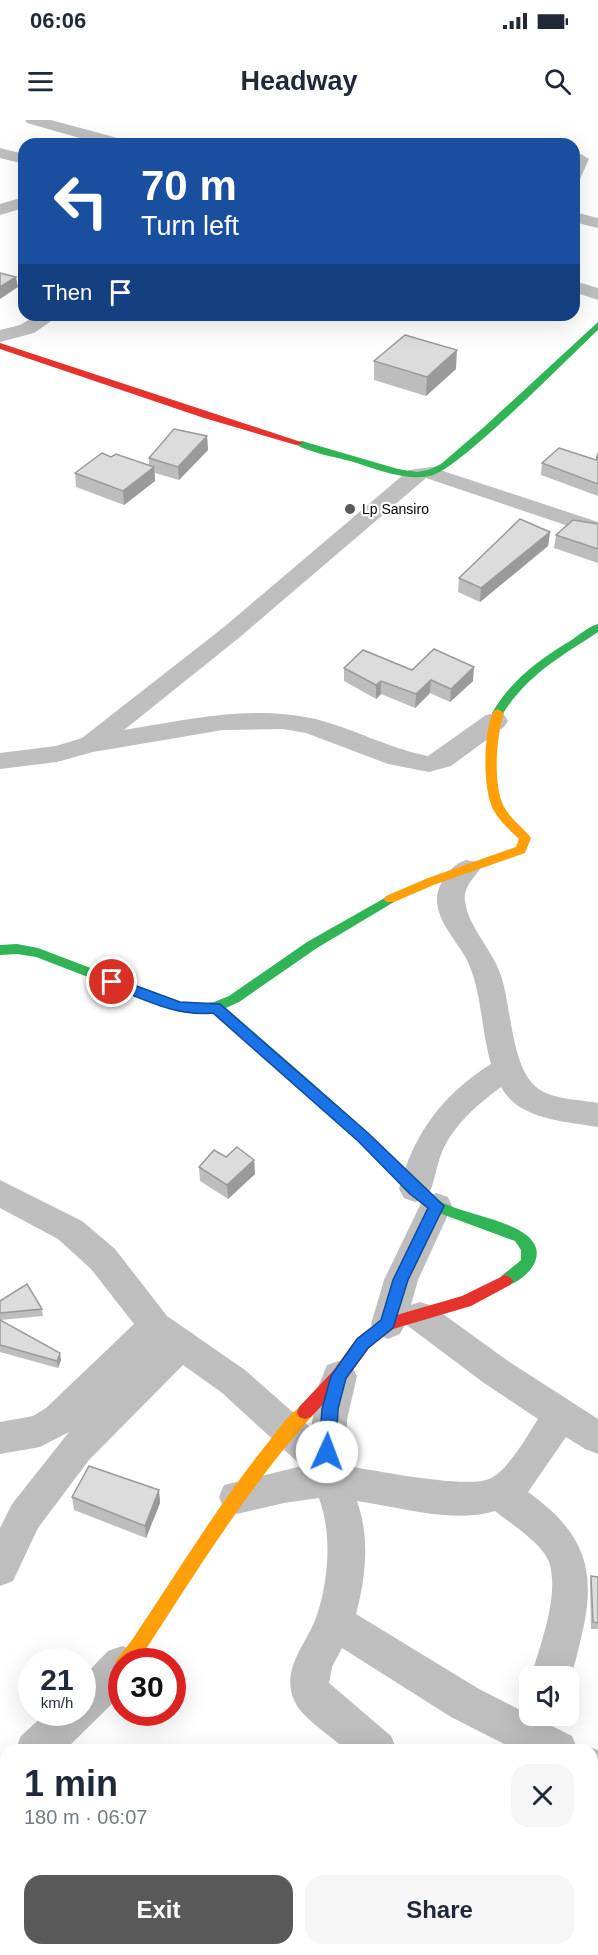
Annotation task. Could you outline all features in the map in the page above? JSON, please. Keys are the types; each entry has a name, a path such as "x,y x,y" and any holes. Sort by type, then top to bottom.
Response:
{"street":[{"path":"33,120 98,138"},
{"path":"81,138 109,123"},
{"path":"0,153 18,158"},
{"path":"0,210 18,204"},
{"path":"580,218 598,223"},
{"path":"580,288 598,294"},
{"path":"0,336 27,329 40,321"},
{"path":"91,744 250,618 424,474 444,466 598,326"},
{"path":"0,346 207,416 397,472 424,474 598,529"},
{"path":"0,950 17,949 38,953 179,1006 200,1009 216,1007 234,999 312,945 391,899 432,880 521,850 525,844 525,838 500,811 494,799 492,784 495,720 502,704 521,680 598,627"},
{"path":"0,761 57,754 91,744 223,722 283,721 311,726 397,758 429,764 442,760 495,720"},
{"path":"466,869 456,881 450,901 454,913 484,967 508,1068 516,1086 525,1096 536,1101 598,1115"},
{"path":"136,1648 237,1497 288,1430 339,1376 363,1343 404,1320 475,1296 513,1277 528,1262 529,1248 520,1237 426,1198 363,1137 216,1007"},
{"path":"404,1320 401,1280 426,1198 420,1166 426,1150 447,1117 468,1095 508,1068"},
{"path":"0,1193 70,1230 103,1258 168,1336 233,1381 288,1430 330,1473"},
{"path":"404,1320 496,1372 598,1438"},
{"path":"0,1438 40,1431 168,1336"},
{"path":"0,1568 12,1511 76,1449 168,1336"},
{"path":"339,1376 330,1409 327,1438 330,1473 346,1525 346,1547 340,1597 334,1622 312,1666 308,1680 311,1693 369,1744"},
{"path":"237,1497 298,1484 330,1473 466,1498 499,1493 520,1474 561,1414"},
{"path":"499,1493 541,1525 562,1548 570,1566 571,1593 553,1666"},
{"path":"334,1622 465,1703 542,1734"},
{"path":"96,1692 108,1680"},
{"path":"42,1744 62,1726"}],"building":[{"path":"0,273 16,277 0,287"},
{"path":"405,335 457,350 427,377 374,361"},
{"path":"174,429 207,436 178,467 149,458"},
{"path":"559,448 596,460 598,453 598,484 542,463"},
{"path":"102,453 111,457 116,454 154,467 123,491 75,473"},
{"path":"520,519 550,532 481,588 459,578"},
{"path":"573,520 598,524 598,549 556,535"},
{"path":"434,649 474,667 451,689 431,680 416,694 381,681 376,685 344,668 363,650 412,670"},
{"path":"237,1147 254,1160 227,1185 199,1167 214,1150 226,1157"},
{"path":"27,1284 42,1309 0,1313 0,1301"},
{"path":"0,1320 60,1353 57,1361 0,1345"},
{"path":"89,1466 159,1490 145,1526 72,1497"},
{"path":"591,1576 598,1577 598,1623 593,1622"}],"traffic: fast":[{"path":"299,443 397,472 417,475 431,473 444,466 487,429 598,325"},
{"path":"498,713 506,699 528,675 598,627"},
{"path":"0,950 17,949 38,953 179,1007 200,1009 216,1007 234,999 312,945 390,899"},
{"path":"216,1007 363,1137 415,1189 436,1206 520,1237 529,1249 528,1262 513,1277 505,1281"}],"traffic: slow":[{"path":"390,899 432,881 521,850 525,838 499,810 492,790 492,754 495,721 498,713"},
{"path":"136,1648 238,1496 281,1439 305,1412"}],"traffic: jam":[{"path":"0,346 207,416 299,443"},
{"path":"305,1412 339,1376 363,1343 388,1324 466,1301 505,1281"}],"place":[{"name":"Lp Sansiro","path":"350,509"}],"route":[{"path":"112,982 179,1006 200,1009 216,1007 363,1137 416,1190 436,1206 401,1280 392,1303 388,1324 363,1343 339,1376 330,1409 327,1452"}]}
